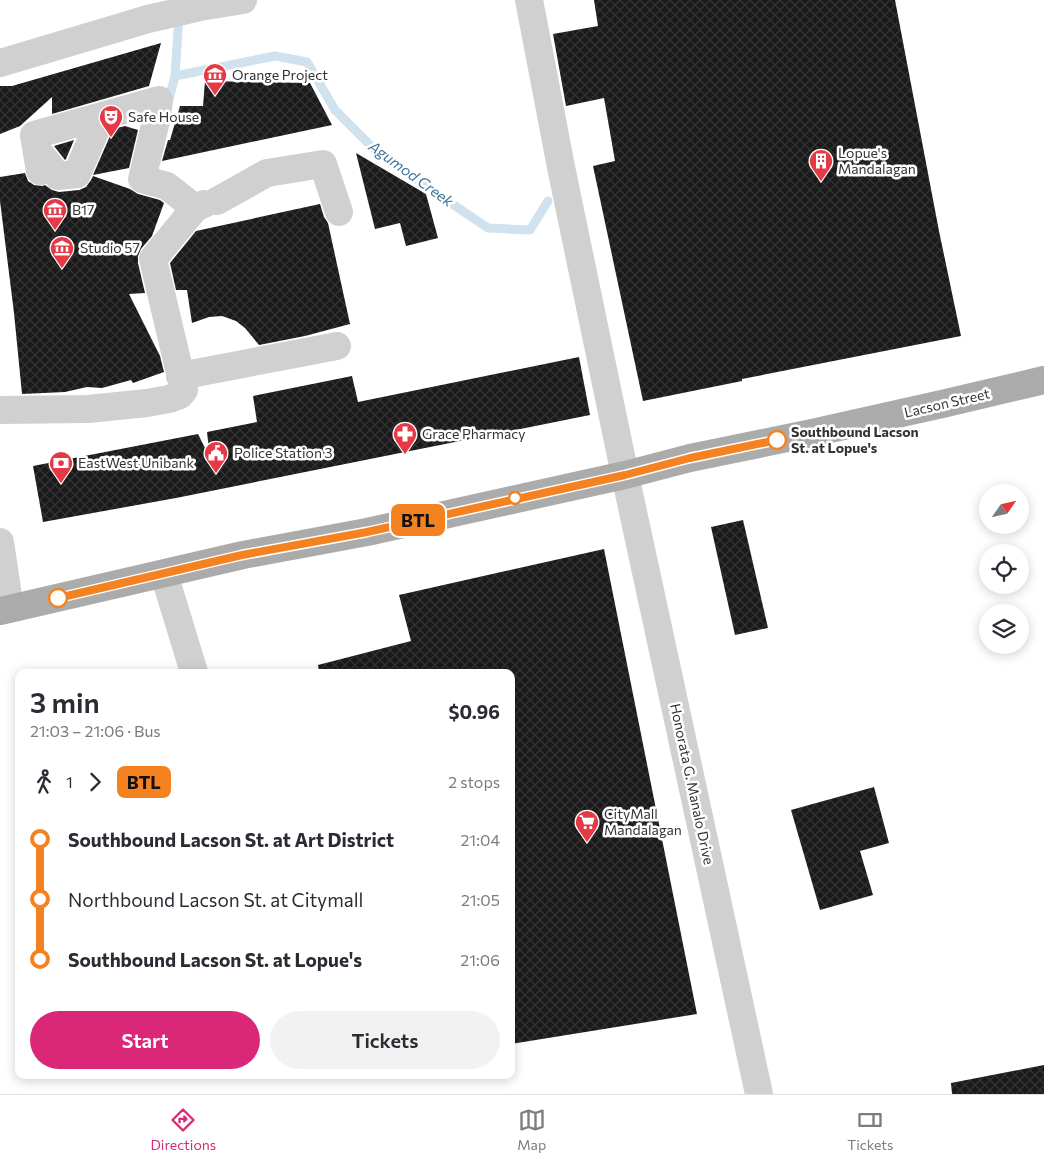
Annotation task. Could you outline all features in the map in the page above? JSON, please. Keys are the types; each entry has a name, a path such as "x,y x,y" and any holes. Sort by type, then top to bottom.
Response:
{"main road":[{"name":"Lacson Street","path":"5,610 242,555 367,532 1044,380"}],"street":[{"path":"0,63 148,19 200,7 243,0"},
{"name":"Honorata G. Manalo Drive","path":"529,0 562,172 625,475 759,1094"},
{"path":"101,117 77,174 58,176 38,161 34,135 159,100 142,179 167,186 205,204"},
{"path":"0,410 88,409 147,403 169,399 180,394 184,390 153,259 205,204 267,173 323,164 338,212"},
{"path":"180,376 337,346"},
{"path":"0,542 5,610"},
{"path":"164,574 193,669"}],"building":[{"path":"594,0 895,0 961,336 742,379 742,381 643,401 593,166 615,161 604,98 566,106 553,34 598,26"},
{"path":"161,43 149,86 52,114 52,97 20,126 0,134 0,86 12,86"},
{"path":"205,81 310,83 332,125 162,161 180,106 203,106"},
{"path":"125,126 138,130 129,168 93,175 113,129"},
{"path":"74,140 66,159 65,160 54,146"},
{"path":"356,153 426,194 438,238 406,246 400,223 375,229"},
{"path":"25,173 28,181 34,185 45,185 59,192 79,190 86,187 93,176 164,203 152,236 141,249 138,256 145,293 129,294 160,356 164,372 133,383 131,380 102,388 87,387 65,392 22,394 0,201 0,177"},
{"path":"320,204 328,223 350,324 305,336 259,345 245,328 236,321 222,316 209,317 192,323 187,290 176,290 170,263 196,231"},
{"path":"579,357 590,415 176,498 43,522 33,466 198,434 210,458 207,432 257,422 253,396 352,376 358,402"},
{"path":"743,520 768,628 735,635 711,527"},
{"name":"CityMall Mandalagan","path":"604,549 697,1014 515,1043 515,669 319,669 318,665 411,641 399,595"},
{"path":"874,787 889,843 860,851 873,895 820,910 791,810"},
{"path":"1044,1065 1044,1094 952,1094 951,1083"}],"waterway":[{"name":"Agumod Creek","path":"168,103 175,76 179,15"},
{"name":"Agumod Creek","path":"175,76 275,56 307,62 335,110 373,148 488,228 530,230 548,201"}],"bus line":[{"name":"BTL","path":"58,598 242,555 367,532 777,440"}],"place":[{"name":"Orange Project","path":"215,96"},
{"name":"Safe House","path":"111,138"},
{"name":"Lopue's Mandalagan","path":"821,182"},
{"name":"B17","path":"55,231"},
{"name":"Studio 57","path":"62,269"},
{"name":"Southbound Lacson St. at Lopue's","path":"777,440"},
{"name":"Grace Pharmacy","path":"405,455"},
{"name":"Police Station 3","path":"216,474"},
{"name":"EastWest Unibank","path":"61,484"},
{"name":"CityMall Mandalagan","path":"587,843"}]}
